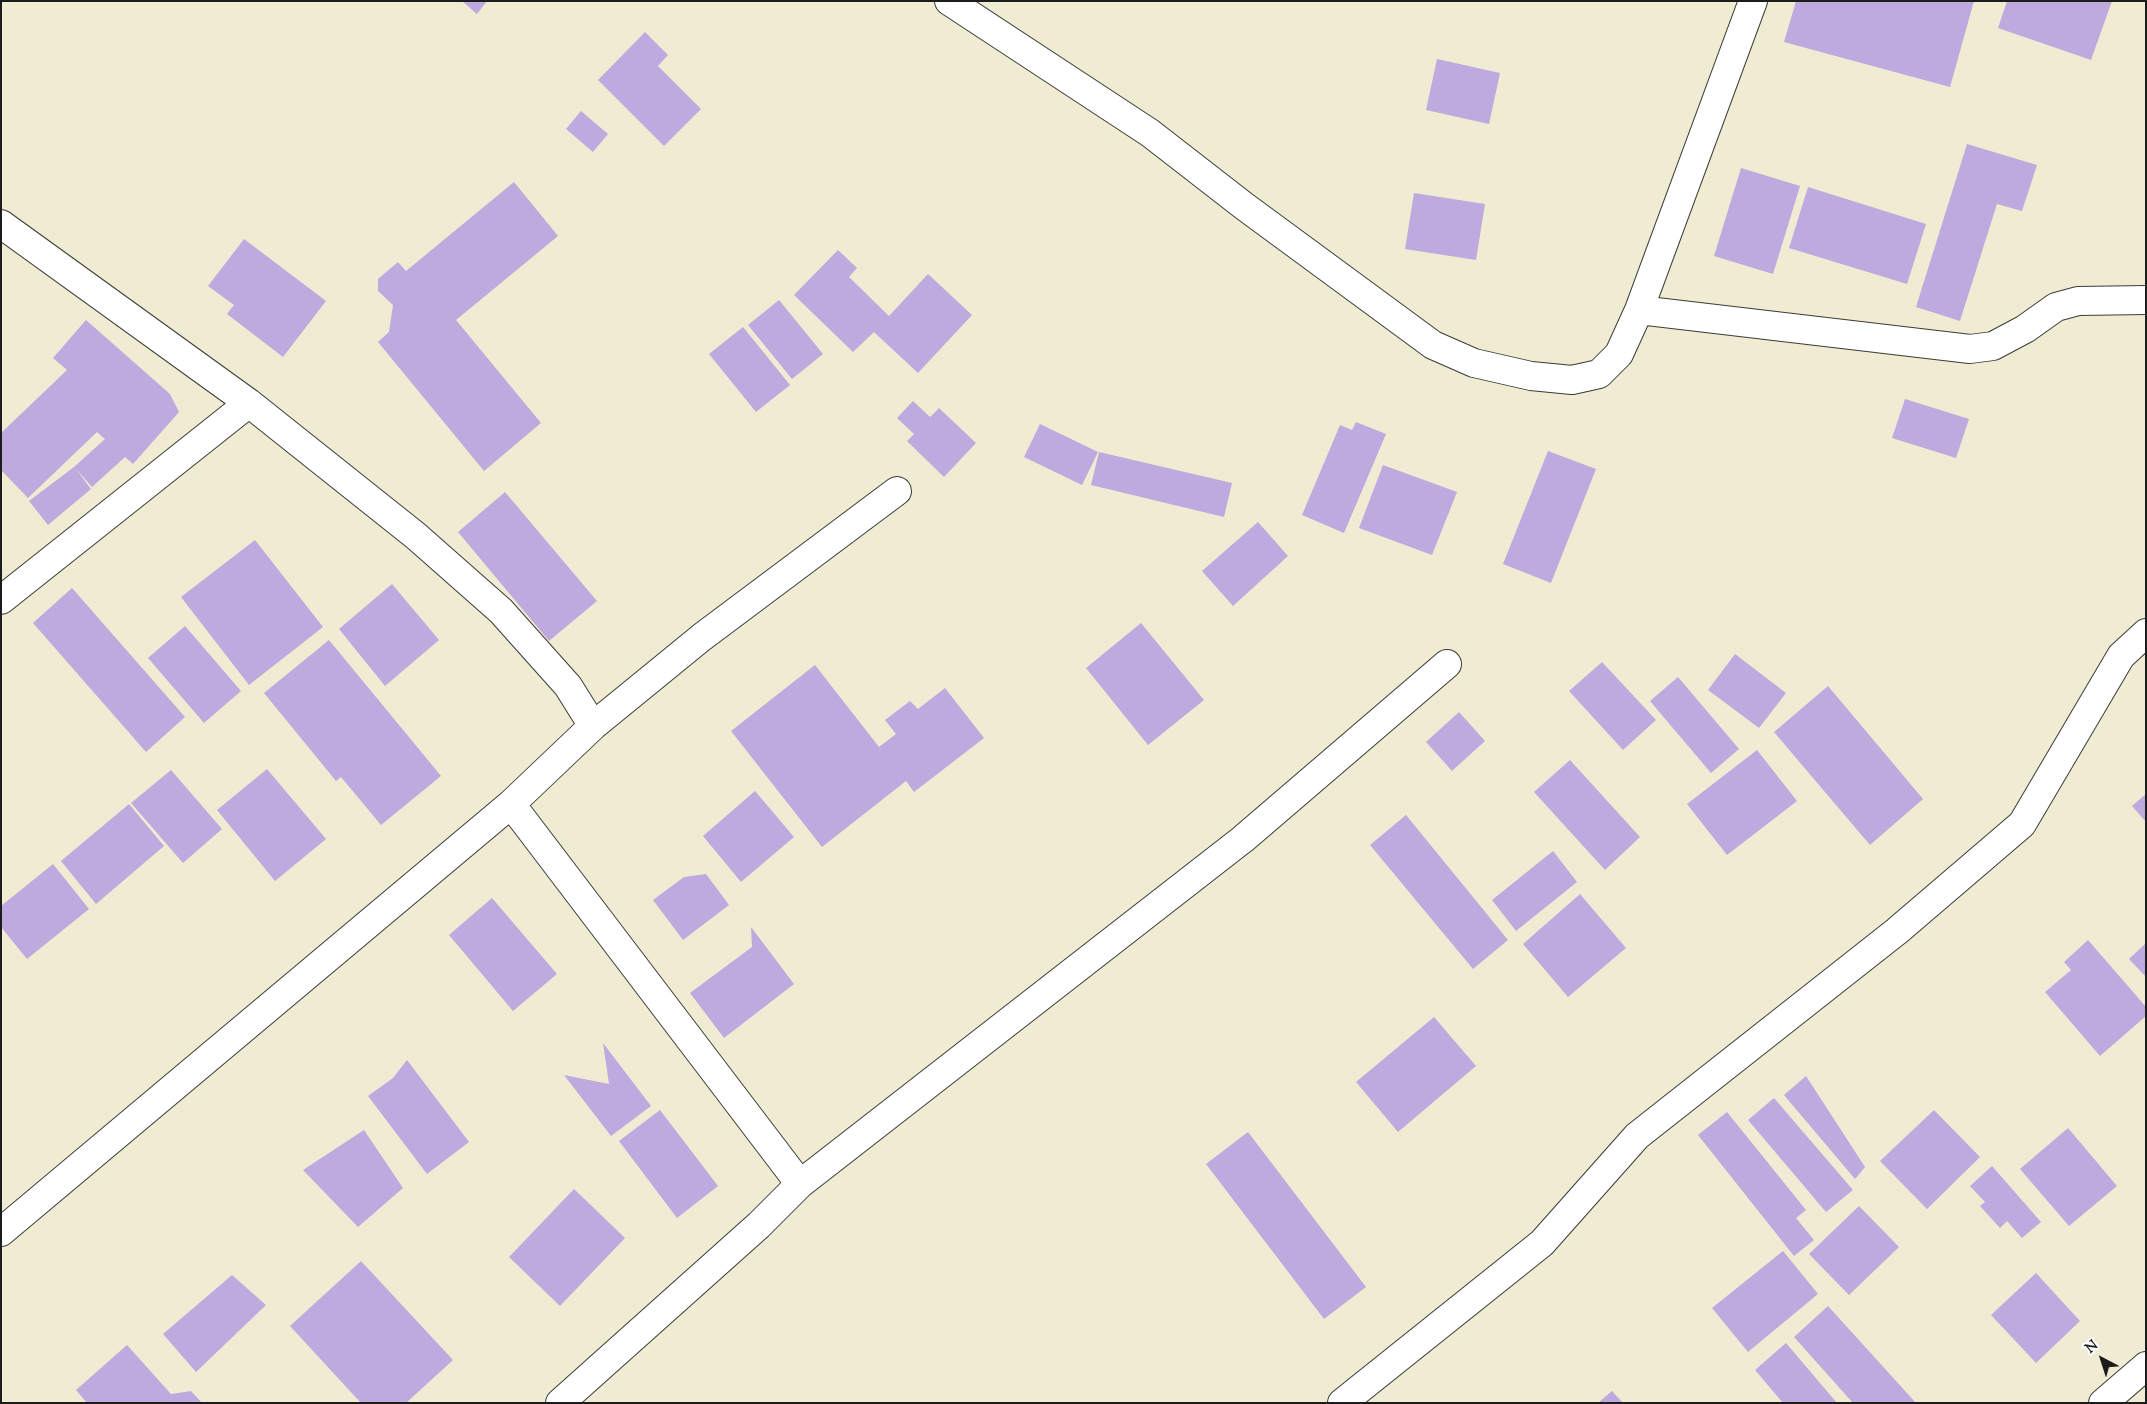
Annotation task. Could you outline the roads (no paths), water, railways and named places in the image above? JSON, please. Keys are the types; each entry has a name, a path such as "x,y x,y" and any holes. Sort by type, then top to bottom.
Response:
{"street":[{"path":"949,1 1150,133 1244,206 1433,345 1474,363 1531,376 1572,380 1599,374 1618,354 1639,310 1753,1"},
{"path":"1,224 249,403 416,536 501,611 568,686 592,726"},
{"path":"1639,310 1970,349 1993,346 2025,329 2056,307 2078,301 2146,300"},
{"path":"1,600 249,403"},
{"path":"1,1232 510,804 592,726 702,637 896,491"},
{"path":"1342,1403 1542,1243 1637,1136 1897,931 2022,824 2122,656 2146,633"},
{"path":"560,1403 760,1224 800,1184 1243,839 1448,664"},
{"path":"510,804 800,1184"},
{"path":"2103,1403 2146,1366"}]}
